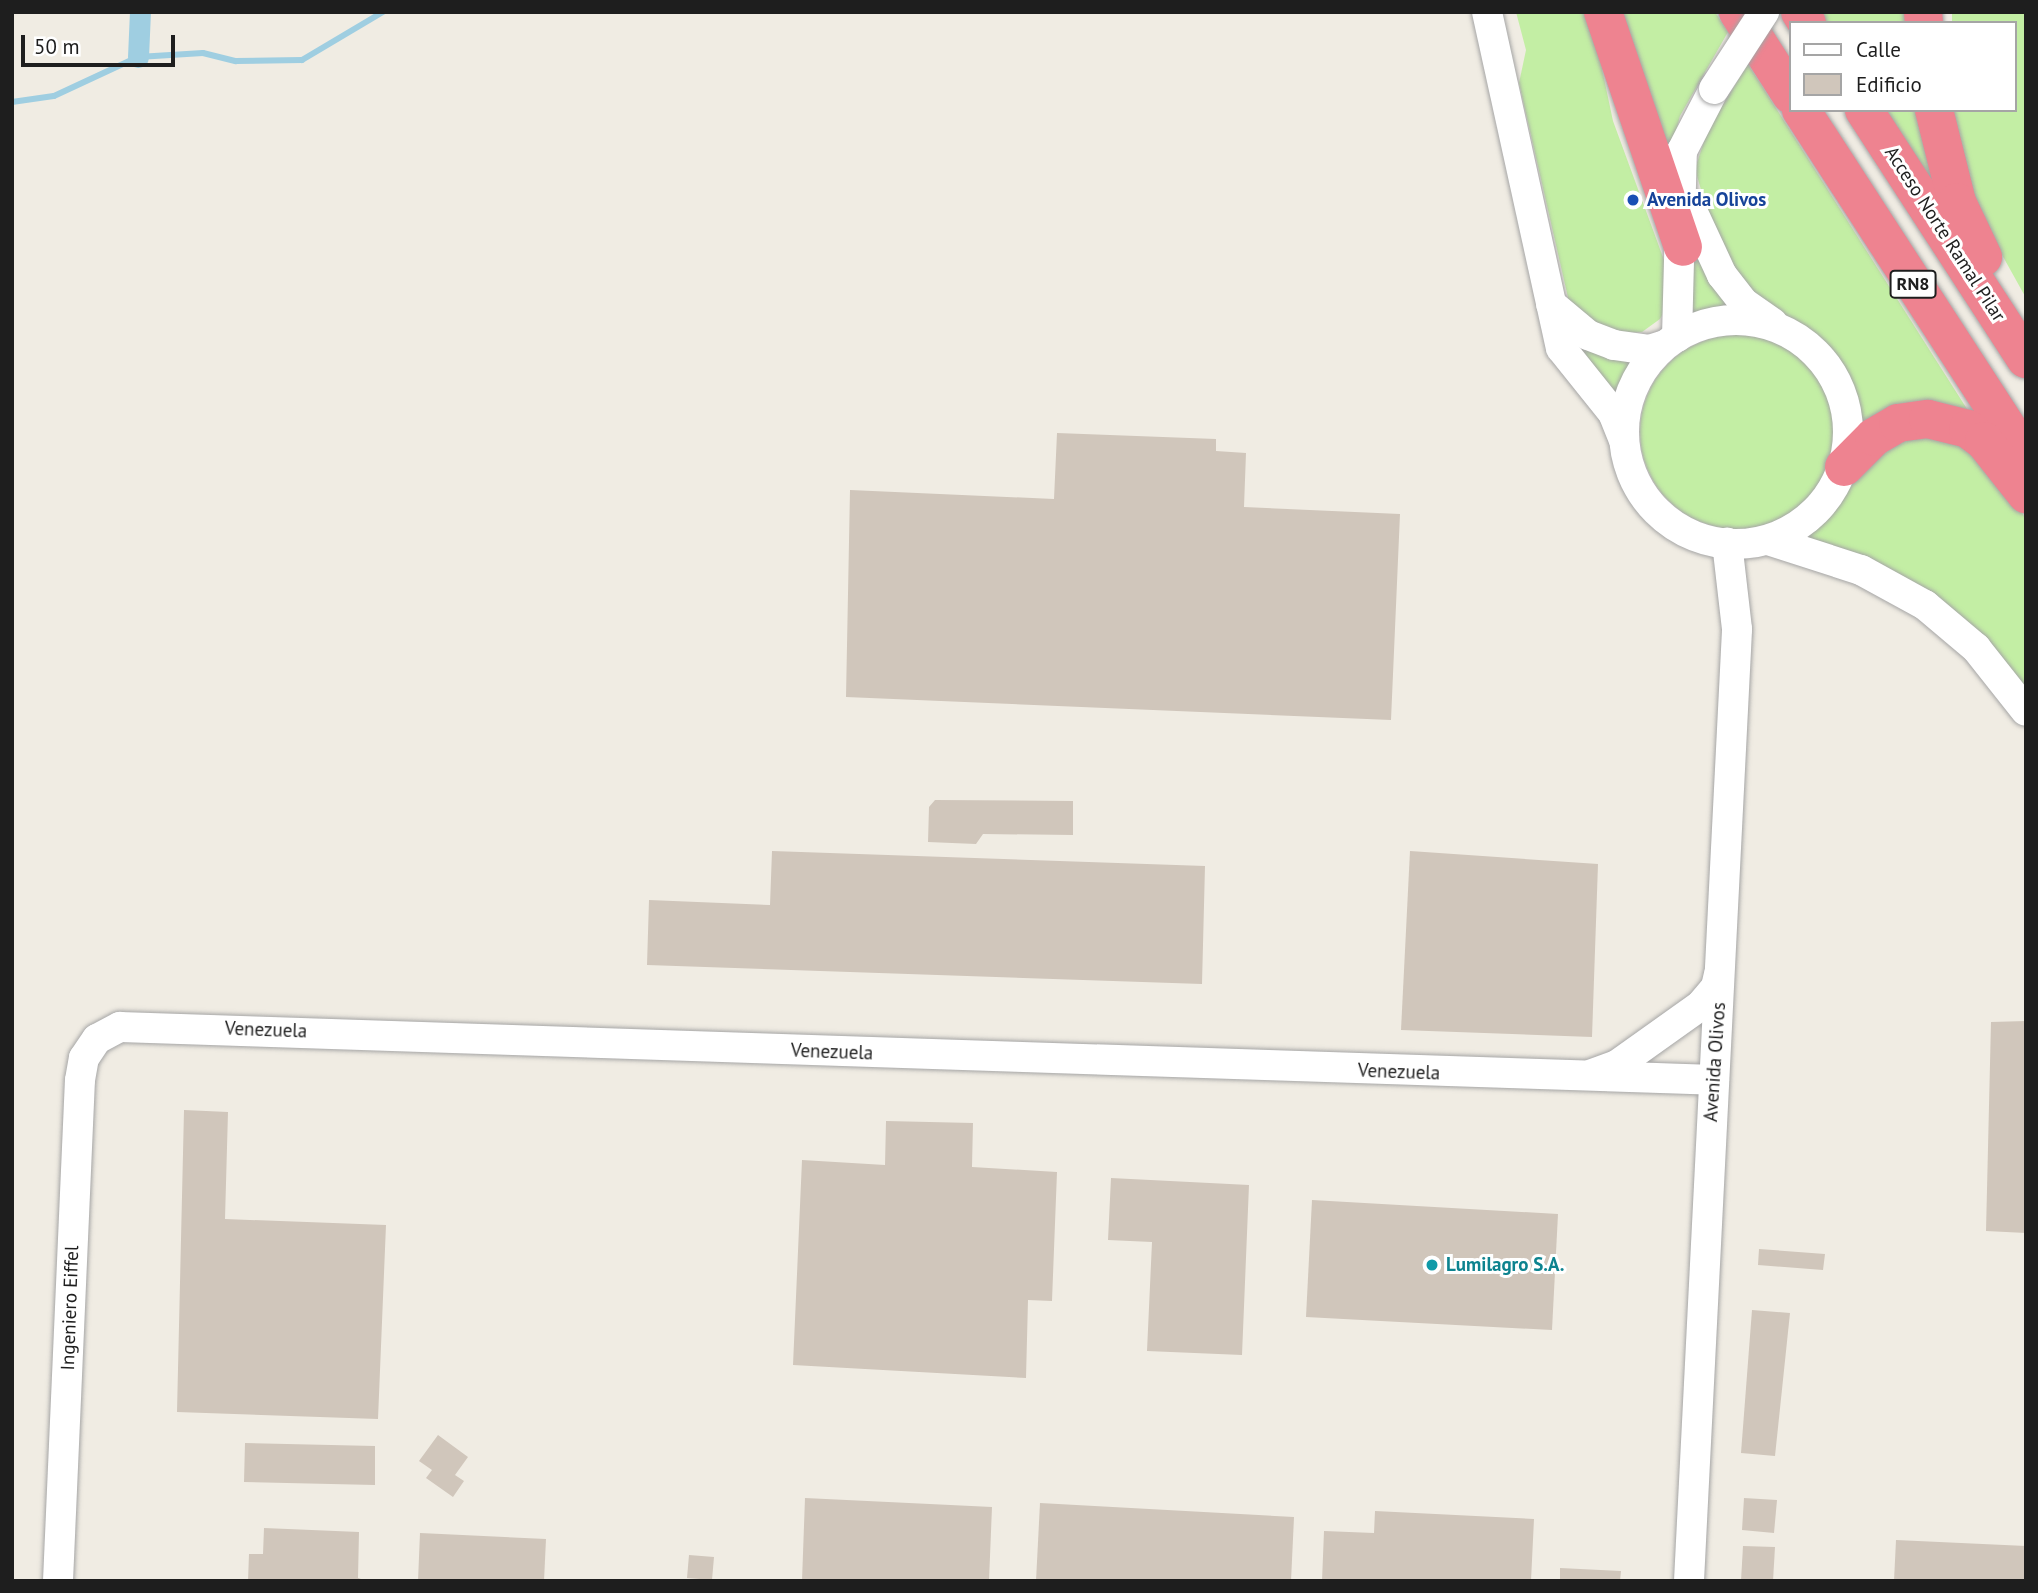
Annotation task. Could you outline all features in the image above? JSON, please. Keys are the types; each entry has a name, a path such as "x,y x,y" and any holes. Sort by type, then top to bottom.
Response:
{"highway":[{"path":"1603,12 1683,247"},
{"path":"1738,12 1790,93"},
{"name":"RN8","path":"1802,112 2026,457"},
{"name":"Acceso Norte Ramal Pilar","path":"1865,112 2026,359"},
{"path":"1934,112 1957,202 2026,343"},
{"path":"1844,467 1874,437 1898,423 1928,419 1968,429 1984,442 2026,494"}],"street":[{"path":"1487,12 1561,348 1614,413 1633,479 1665,518 1693,534 1727,543 1771,541 1861,570 1925,605 1976,648 2026,711"},
{"path":"1623,438 1634,382 1669,342 1683,247 1682,151 1714,89 1764,12"},
{"path":"1682,185 1722,275 1744,303 1826,364 1839,387 1847,413 1844,467 1824,503 1771,541"},
{"path":"1551,304 1588,335 1614,345 1648,350 1730,320 1785,331"},
{"name":"Avenida Olivos","path":"1689,1581 1737,604 1727,543"},
{"path":"1571,1078 1617,1065 1700,1005 1716,987 1721,968"},
{"name":"Venezuela","path":"97,1038 120,1027 139,1026 1571,1078 1714,1080"},
{"name":"Ingeniero Eiffel","path":"58,1581 80,1080 84,1058 97,1038"}],"green space":[{"path":"1516,12 1590,12 1613,121 1671,279 1669,303 1660,319 1642,332 1602,334 1569,302 1519,83 1526,50"},
{"path":"1608,12 1715,12 1728,32 1680,116 1664,177"},
{"path":"1819,12 1914,12 1915,21 1825,21"},
{"path":"1952,12 2026,12 2026,298 1961,181 1949,112 2017,112 2017,21 1952,21"},
{"path":"1748,64 1974,420 1862,428 1857,394 1821,341 1750,297 1715,238 1695,169 1708,129"},
{"path":"1884,112 1929,112 1945,205"},
{"path":"1691,241 1732,308 1693,316"},
{"path":"1737,335 1774,342 1806,363 1827,395 1834,432 1827,469 1806,501 1774,522 1737,529 1700,522 1668,501 1647,469 1640,432 1647,395 1668,363 1700,342"},
{"path":"1566,337 1591,352 1634,361 1617,395"},
{"path":"1934,426 1988,459 2026,519 2026,692 2019,682 1799,543 1836,506 1869,451"}],"building":[{"path":"1057,433 1216,439 1216,451 1246,453 1244,507 1400,514 1391,720 846,697 850,490 1054,499"},
{"path":"935,800 1073,801 1073,835 983,834 976,844 928,842 929,807"},
{"path":"772,851 1205,866 1202,984 647,965 649,900 770,905"},
{"path":"1410,851 1598,864 1592,1037 1401,1030"},
{"path":"2026,1021 2026,1233 1986,1231 1991,1022"},
{"path":"184,1110 228,1112 225,1219 386,1225 378,1419 177,1412"},
{"path":"886,1121 973,1123 972,1167 1057,1172 1052,1301 1028,1300 1026,1378 793,1365 802,1160 885,1165"},
{"path":"1111,1178 1249,1185 1242,1355 1147,1351 1152,1242 1108,1240"},
{"name":"Lumilagro S.A.","path":"1312,1200 1558,1214 1552,1330 1306,1317"},
{"path":"1759,1249 1825,1254 1823,1270 1758,1265"},
{"path":"1752,1310 1790,1313 1775,1456 1741,1453"},
{"path":"438,1435 468,1457 455,1475 464,1481 453,1497 426,1478 432,1470 419,1461"},
{"path":"245,1443 375,1446 375,1485 244,1482"},
{"path":"805,1498 992,1507 989,1581 802,1581"},
{"path":"1744,1498 1777,1500 1774,1533 1742,1530"},
{"path":"1040,1503 1294,1517 1291,1581 1036,1581"},
{"path":"1375,1511 1534,1519 1531,1581 1322,1581 1324,1531 1374,1533"},
{"path":"264,1528 359,1532 358,1578 367,1581 248,1581 249,1554 263,1554"},
{"path":"420,1533 546,1539 544,1581 418,1581"},
{"path":"1896,1540 2026,1546 2026,1581 1894,1581"},
{"path":"1743,1546 1775,1547 1773,1581 1741,1581"},
{"path":"689,1555 714,1557 712,1580 687,1578"},
{"path":"1560,1568 1621,1571 1620,1581 1560,1581"}],"waterway":[{"path":"138,57 140,12"},
{"path":"12,102 54,96 138,57 203,53 236,61 302,60 383,12"}],"place":[{"name":"Avenida Olivos","path":"1633,200"},
{"name":"Lumilagro S.A.","path":"1432,1265"}]}
